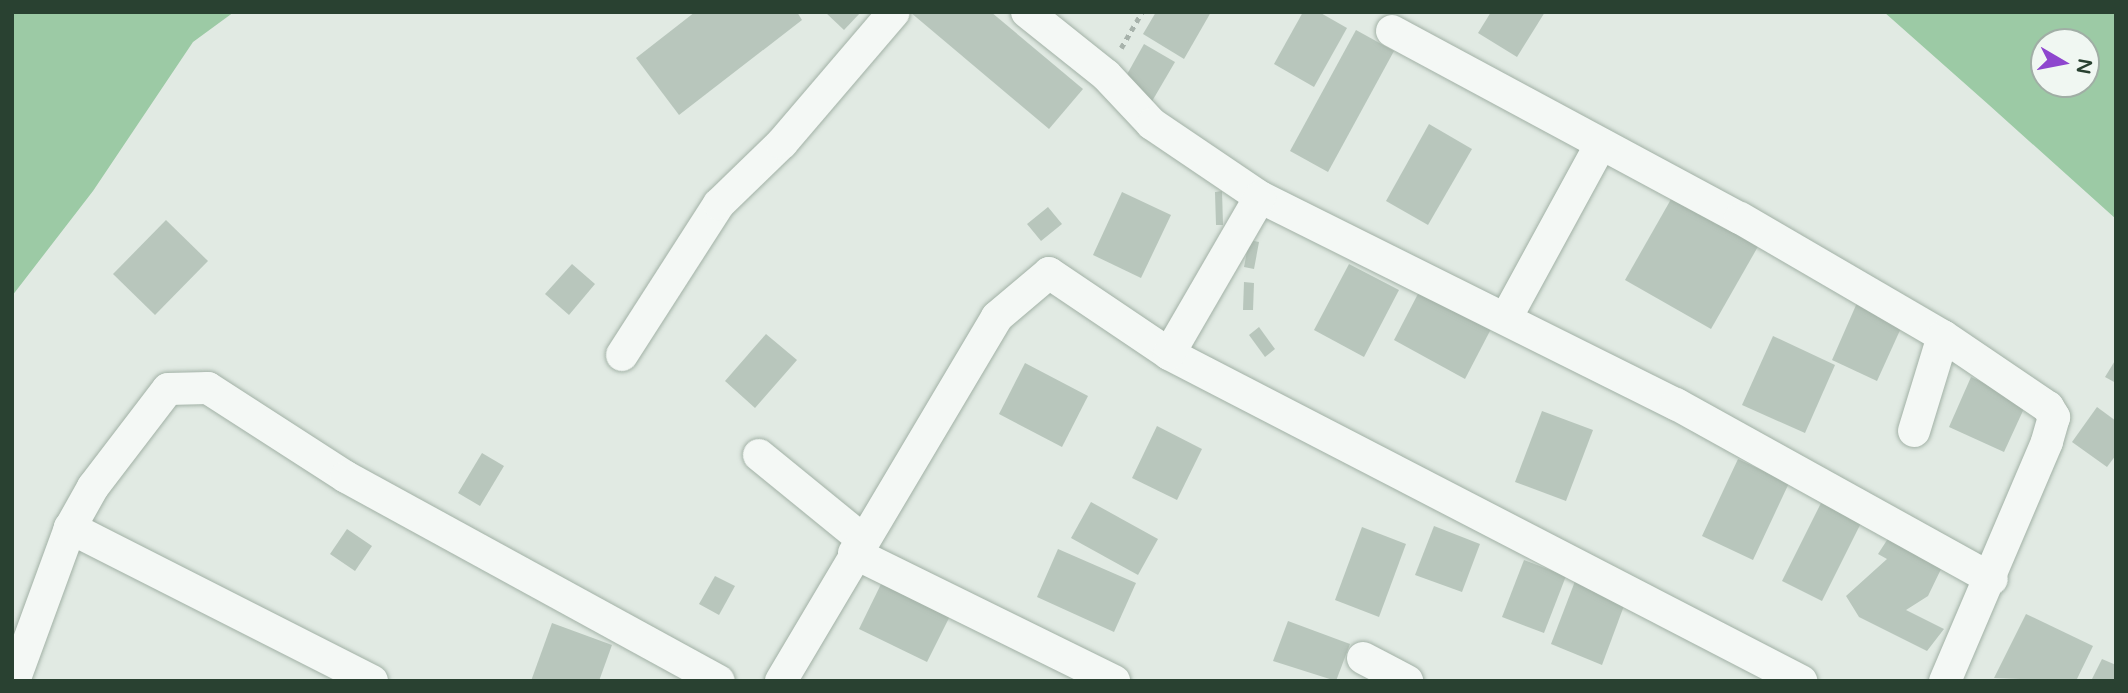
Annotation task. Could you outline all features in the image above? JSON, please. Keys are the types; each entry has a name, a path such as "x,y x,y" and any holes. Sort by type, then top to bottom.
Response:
{"street":[{"path":"622,355 719,204 782,143 894,12"},
{"path":"1027,12 1105,75 1152,124 1260,197 1676,404 1992,579"},
{"path":"1392,31 1601,144 1943,336 2048,407 2054,416 1992,579 1945,681"},
{"path":"1506,318 1601,144"},
{"path":"1169,354 1260,197"},
{"path":"781,681 858,546 997,317 1049,273 1169,354 1801,681"},
{"path":"1914,431 1943,336"},
{"path":"14,681 70,527 93,487 168,389 208,388 346,477 719,681"},
{"path":"759,455 858,546 1114,681"},
{"path":"70,527 372,681"},
{"path":"1363,659 1407,681"}],"path":[{"path":"1105,75 1142,12"}],"shaded area":[{"path":"12,12 234,12 193,42 93,191 12,296"},
{"path":"1884,12 2116,12 2116,219"}],"building":[{"path":"695,12 797,12 802,20 679,115 636,58"},
{"path":"825,12 861,12 844,30"},
{"path":"910,12 991,12 1083,89 1049,129"},
{"path":"1156,12 1211,12 1184,59 1143,34"},
{"path":"1303,12 1319,12 1347,28 1314,87 1274,64"},
{"path":"1491,12 1545,12 1517,57 1478,33"},
{"path":"1356,30 1394,51 1328,172 1290,151"},
{"path":"1144,44 1175,62 1151,103 1121,85"},
{"path":"1429,124 1472,149 1428,225 1386,201"},
{"path":"1678,187 1764,236 1711,329 1625,280"},
{"path":"1222,191 1223,225 1216,225 1215,192"},
{"path":"1122,192 1171,215 1141,278 1093,255"},
{"path":"1048,207 1062,224 1041,241 1027,224"},
{"path":"166,220 208,261 155,315 113,274"},
{"path":"1249,240 1259,242 1254,269 1244,267"},
{"path":"572,264 595,284 569,315 545,294"},
{"path":"1349,264 1399,290 1364,357 1314,330"},
{"path":"1244,282 1254,283 1253,310 1243,310"},
{"path":"1420,290 1491,329 1465,379 1394,340"},
{"path":"1860,296 1906,317 1877,381 1832,360"},
{"path":"1259,327 1275,349 1265,357 1249,335"},
{"path":"766,334 797,360 755,408 725,381"},
{"path":"1773,336 1835,365 1805,433 1742,405"},
{"path":"2116,359 2116,383 2105,377"},
{"path":"1025,363 1088,396 1062,447 999,414"},
{"path":"1971,377 2027,402 2004,452 1949,427"},
{"path":"2097,407 2116,421 2116,455 2107,467 2072,442"},
{"path":"1542,411 1593,430 1566,501 1515,482"},
{"path":"1157,426 1202,449 1177,500 1132,478"},
{"path":"482,453 504,466 480,506 458,493"},
{"path":"1738,459 1789,483 1753,560 1702,536"},
{"path":"1091,502 1158,539 1138,575 1071,538"},
{"path":"1821,503 1861,523 1822,601 1782,581"},
{"path":"1434,526 1480,544 1462,592 1415,575"},
{"path":"1362,527 1406,544 1379,617 1335,600"},
{"path":"347,529 372,546 355,571 330,554"},
{"path":"1889,537 1943,565 1928,596 1906,610 1944,629 1927,651 1859,617 1846,596 1887,559 1878,554"},
{"path":"1058,549 1136,583 1114,632 1037,597"},
{"path":"1524,560 1566,576 1544,633 1502,617"},
{"path":"715,576 735,586 719,615 699,604"},
{"path":"1577,576 1628,595 1602,665 1551,644"},
{"path":"884,578 952,612 927,662 859,629"},
{"path":"2026,614 2093,646 2076,681 1994,678"},
{"path":"1288,621 1350,644 1336,681 1273,661"},
{"path":"552,623 612,645 599,681 531,681"},
{"path":"2102,659 2116,665 2116,681 2091,681"}]}
